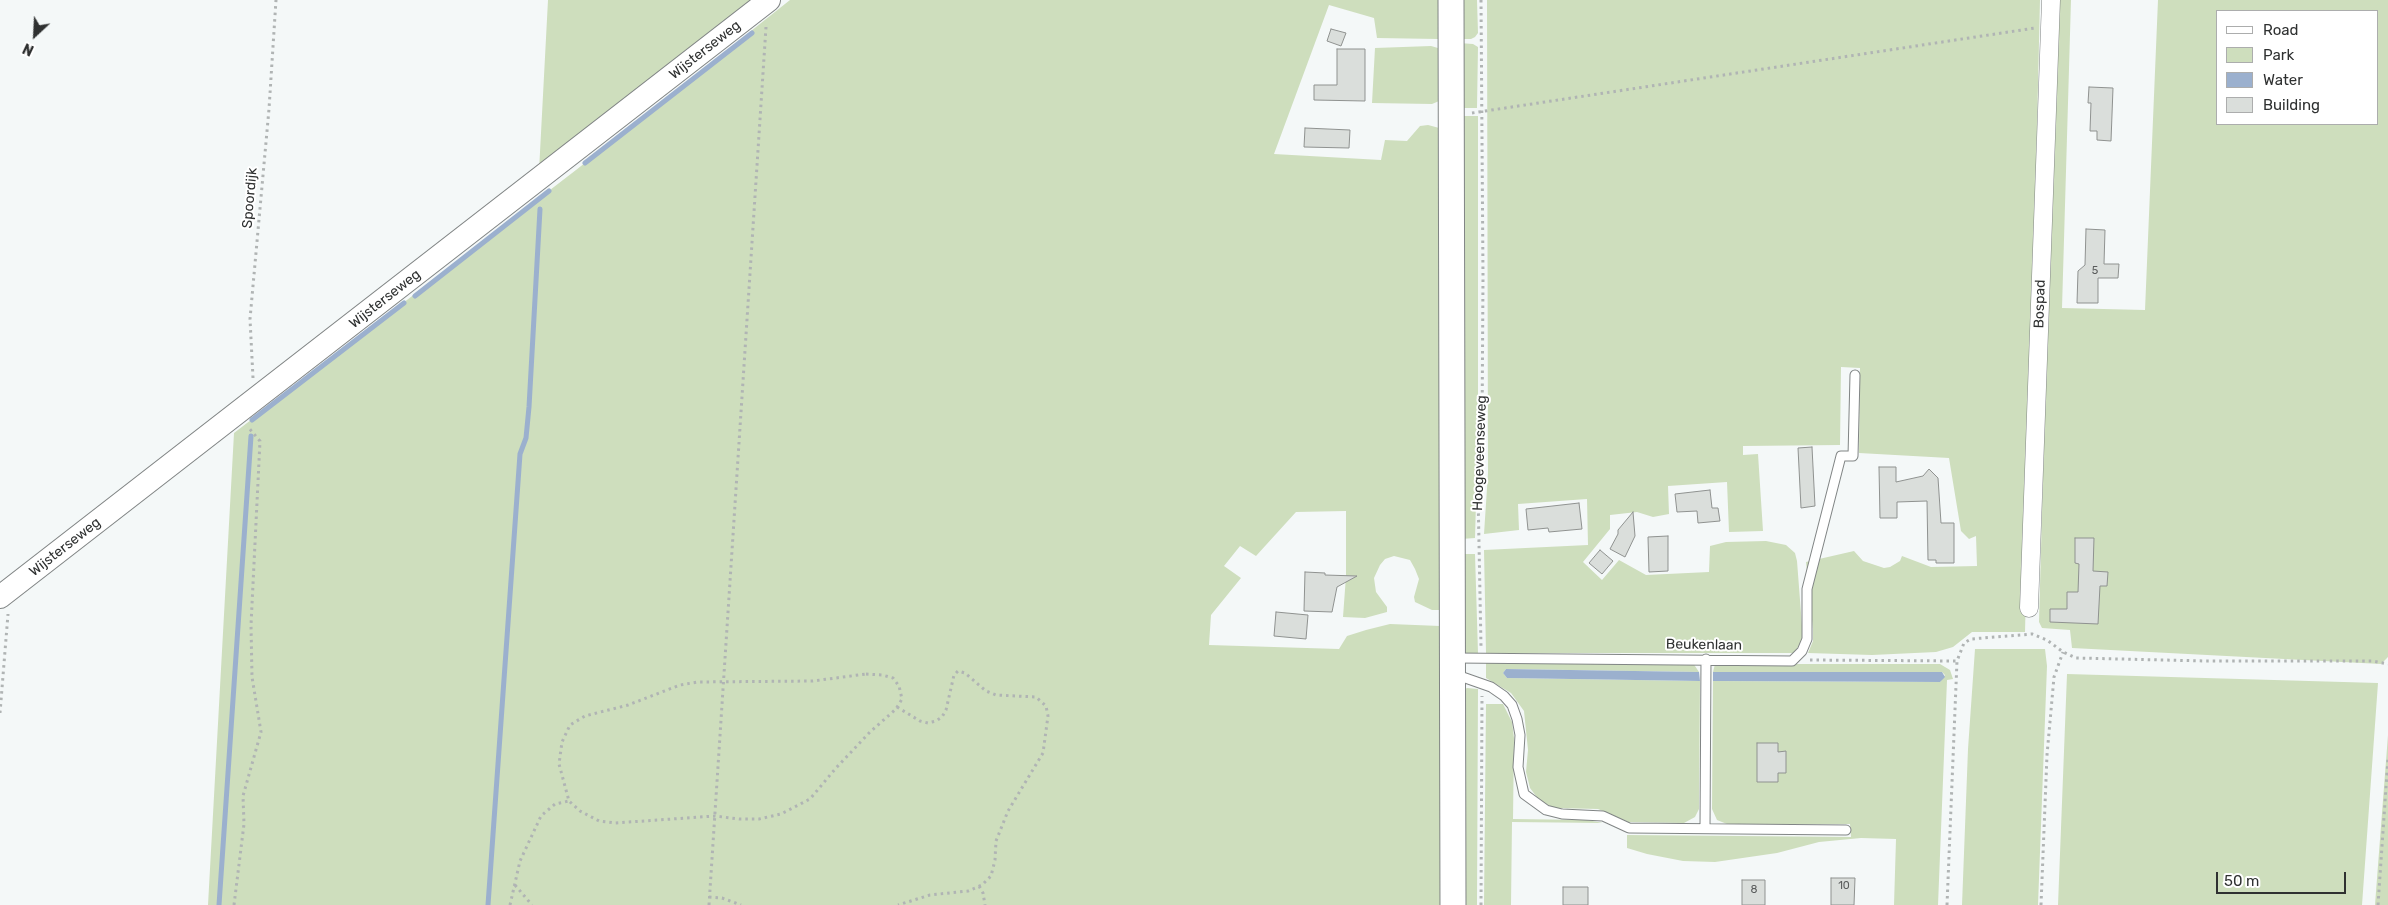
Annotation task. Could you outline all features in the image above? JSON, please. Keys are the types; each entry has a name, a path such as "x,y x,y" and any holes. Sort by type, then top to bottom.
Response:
{"main road":[{"name":"Hoogeveenseweg","path":"1451,0 1453,905"}],"street":[{"name":"Bospad","path":"2029,608 2051,0"},
{"name":"Wijsterseweg","path":"5,593 768,1"}],"lane":[{"path":"1792,661 1802,651 1807,639 1807,589 1841,456 1853,456 1855,375"},
{"name":"Beukenlaan","path":"1451,665 1482,657 1706,658 1792,661"},
{"path":"1705,828 1706,658"},
{"path":"1451,665 1504,696 1512,706 1518,719 1520,735 1518,767 1524,794 1546,810 1562,814 1603,816 1629,828 1846,830"}],"path":[{"name":"Spoordijk","path":"260,396 251,373 250,319 269,109 276,0"},
{"name":"Hoogeveenseweg","path":"1481,0 1482,432 1478,492 1482,657"},
{"path":"709,905 768,1"},
{"path":"1452,114 1482,112 2050,26"},
{"path":"234,905 244,824 243,796 261,732 252,677 251,625 260,441 250,431 240,411"},
{"path":"0,713 5,593"},
{"path":"1946,905 1957,660 1964,643 1971,639 2032,634 2047,640 2076,658 2206,661 2373,661 2388,664"},
{"path":"2041,905 2047,755 2054,677 2064,652"},
{"path":"1792,661 1957,660"},
{"path":"897,707 920,721 928,723 936,721 942,717 946,710 954,675 958,671 965,673 986,691 996,695 1036,697 1046,706 1048,716 1043,753 1008,811 996,841 991,876 968,891 930,895 898,905"},
{"path":"866,674 882,675 893,678 899,686 902,699 897,707 836,768 810,799 780,814 759,819 715,816 615,823 599,821 580,811 569,801 559,764 562,742 570,725 585,716 628,705 680,686 698,682 813,681 866,674"},
{"path":"1481,905 1482,683"},
{"path":"2378,905 2388,758"},
{"path":"510,905 520,862 541,816 555,804 569,801"},
{"path":"514,885 532,905"},
{"path":"978,886 983,893 984,905"},
{"path":"709,896 722,898 741,905"}],"green space":[{"path":"548,0 757,0 539,171"},
{"path":"790,0 1443,0 1444,35 1438,39 1377,38 1374,18 1329,5 1274,154 1381,160 1385,140 1407,141 1420,126 1428,125 1443,129 1440,610 1432,610 1415,602 1414,597 1419,579 1415,569 1410,560 1394,556 1385,559 1374,578 1376,592 1387,607 1387,612 1365,618 1343,617 1346,576 1346,511 1296,512 1256,556 1240,546 1224,566 1241,578 1211,615 1209,645 1339,649 1347,636 1390,624 1440,626 1441,905 208,905 234,433 576,170"},
{"path":"1459,0 1477,0 1478,33 1471,39 1459,39"},
{"path":"1487,0 2040,0 2025,632 1972,632 1953,647 1936,652 1872,655 1808,653 1813,641 1813,629 1806,562 1854,551 1863,561 1884,568 1900,561 1902,556 1931,567 1977,566 1976,536 1969,539 1961,531 1949,458 1859,453 1860,368 1841,367 1840,445 1743,446 1743,455 1758,454 1763,531 1729,532 1727,482 1668,486 1669,514 1653,517 1637,512 1610,515 1610,529 1583,562 1602,580 1619,560 1646,575 1709,572 1710,546 1726,542 1766,541 1786,545 1795,553 1797,561 1803,639 1793,653 1486,653 1484,550 1588,545 1587,499 1518,504 1519,530 1484,534 1488,473"},
{"path":"2056,0 2071,0 2062,308 2145,310 2158,0 2388,0 2388,657 2381,664 2072,648 2070,630 2042,628 2039,622"},
{"path":"1459,43 1473,44 1478,47 1477,108 1464,108 1458,102"},
{"path":"1431,46 1438,48 1444,53 1444,99 1432,104 1372,103 1375,48"},
{"path":"1463,116 1478,116 1478,431 1475,538 1461,539"},
{"path":"1461,554 1475,554 1478,653 1461,653"},
{"path":"1975,649 2045,649 2047,666 2038,905 1962,905 1968,749"},
{"path":"1486,662 1693,663 1699,672 1506,669 1503,673 1507,678 1700,681 1699,809 1695,817 1684,823 1628,822 1598,809 1554,808 1539,800 1530,788 1526,772 1528,750 1524,711 1511,693 1486,678"},
{"path":"1715,664 1940,664 1950,670 1953,679 1947,680 1938,905 1894,905 1896,839 1861,838 1819,842 1777,853 1715,862 1683,861 1627,848 1627,835 1851,837 1850,824 1727,824 1717,820 1712,809 1713,681 1940,682 1945,675 1942,672 1713,672"},
{"path":"2067,674 2378,683 2362,905 2058,905"},
{"path":"1467,688 1478,689 1477,905 1462,905 1463,690"},
{"path":"1486,704 1503,704 1512,722 1514,738 1513,819 1587,820 1603,823 1512,822 1511,905 1484,905"},
{"path":"2388,735 2388,905 2375,905 2378,865"}],"water":[{"path":"1506,669 1699,672 1700,681 1507,678 1503,673"},
{"path":"1713,672 1942,672 1945,677 1940,682 1713,681"}],"building":[{"path":"1331,29 1346,33 1341,46 1327,41"},
{"path":"1337,49 1365,49 1365,101 1314,100 1314,85 1337,85"},
{"path":"2089,87 2113,88 2111,141 2097,140 2097,131 2090,131 2091,103 2088,103"},
{"path":"1305,128 1350,130 1349,148 1304,147"},
{"path":"2086,229 2105,230 2104,264 2119,264 2118,278 2098,278 2098,303 2077,303 2078,271 2085,265"},
{"path":"1812,447 1815,506 1801,508 1798,448"},
{"path":"1879,467 1896,467 1896,482 1923,476 1929,469 1938,478 1941,523 1954,523 1954,563 1936,563 1936,560 1928,560 1927,501 1897,502 1897,518 1880,518"},
{"path":"1710,490 1712,508 1718,508 1720,521 1698,523 1697,511 1677,512 1675,494"},
{"path":"1579,503 1582,529 1549,532 1548,528 1528,530 1526,509"},
{"path":"1633,512 1635,536 1625,557 1610,549 1618,534 1618,530"},
{"path":"1668,536 1668,571 1649,572 1648,537"},
{"path":"2075,538 2094,538 2093,571 2108,572 2107,586 2100,586 2098,624 2050,622 2050,609 2067,609 2067,592 2078,592 2079,564 2075,563"},
{"path":"1600,550 1613,561 1602,574 1589,563"},
{"path":"1305,572 1357,576 1337,587 1332,612 1304,611"},
{"path":"1276,612 1308,615 1306,639 1274,636"},
{"path":"1757,743 1778,743 1778,752 1786,751 1786,773 1778,773 1778,782 1757,782"},
{"path":"1831,878 1855,878 1854,905 1831,905"},
{"path":"1742,880 1765,880 1765,905 1742,905"},
{"path":"1563,887 1588,887 1588,905 1563,905"}],"waterway":[{"path":"585,163 752,33"},
{"path":"415,296 549,191"},
{"path":"488,905 520,454 526,438 529,407 540,209"},
{"path":"252,420 404,303"},
{"path":"219,905 251,436"}]}
